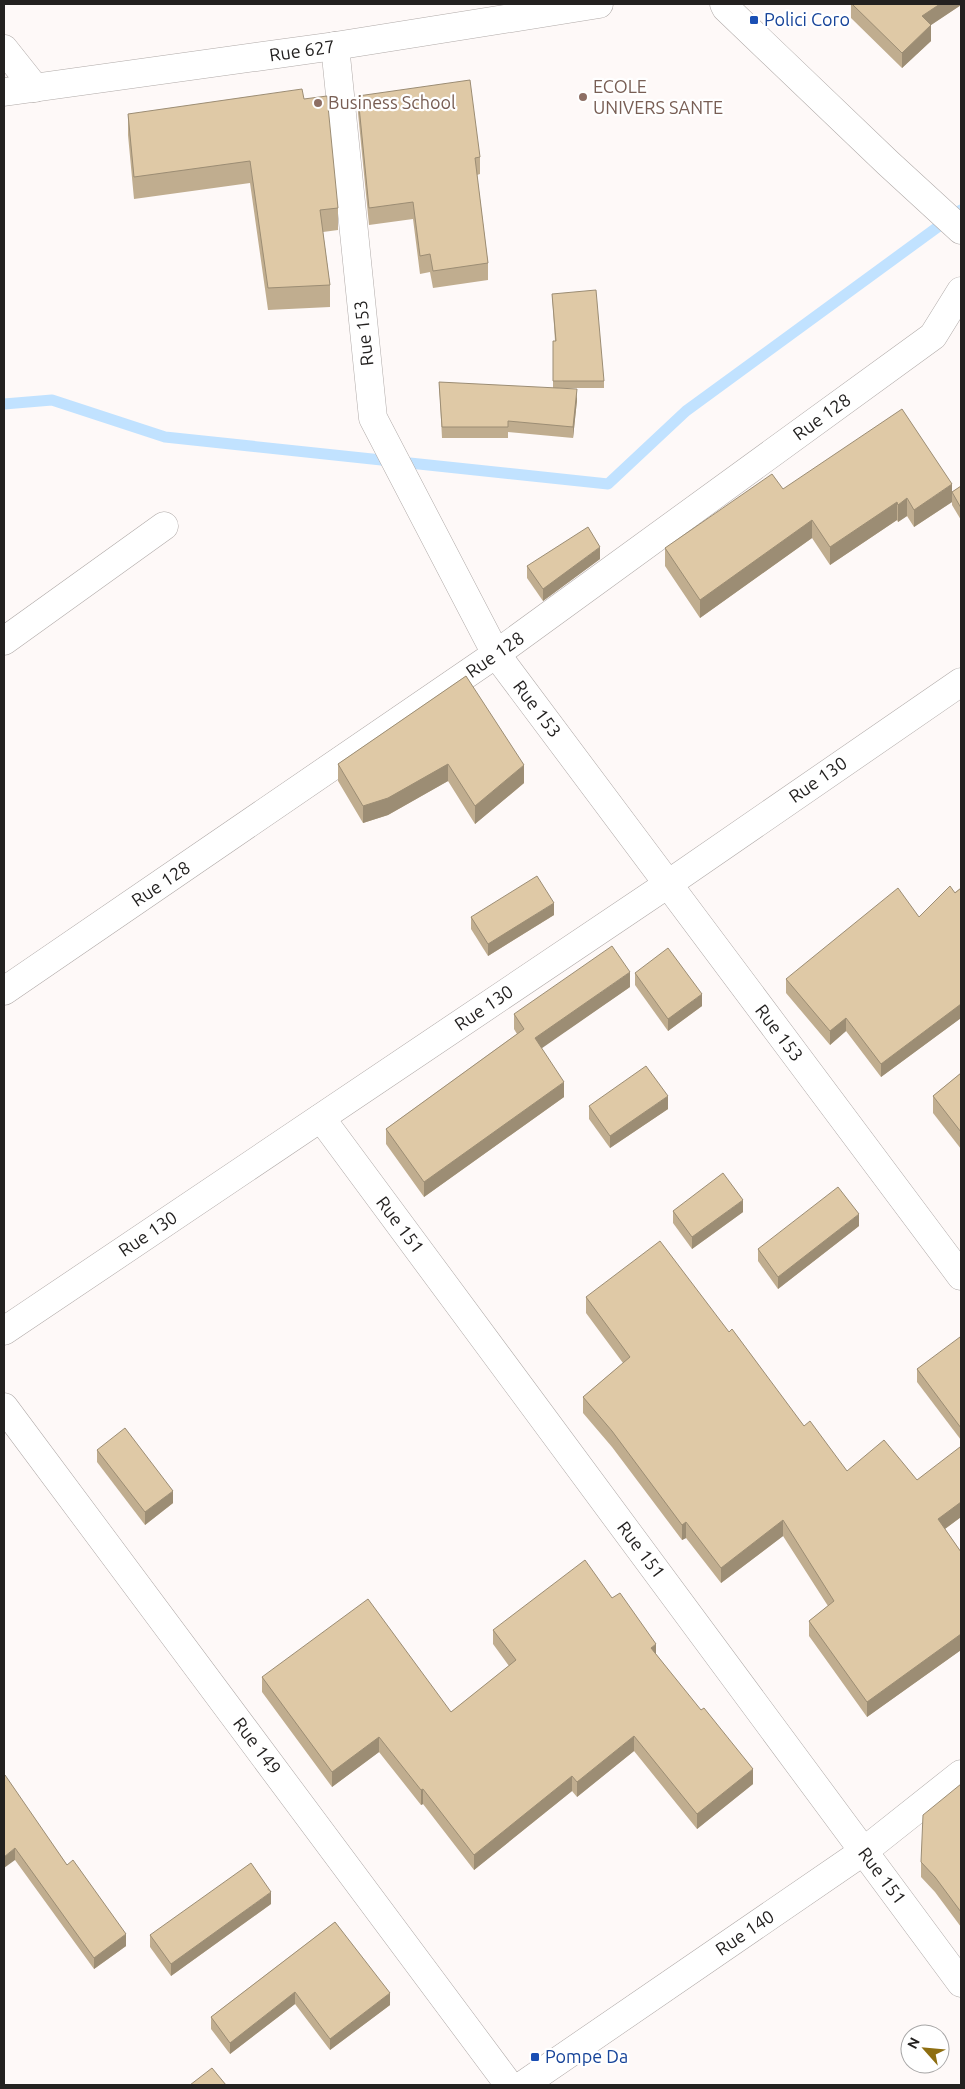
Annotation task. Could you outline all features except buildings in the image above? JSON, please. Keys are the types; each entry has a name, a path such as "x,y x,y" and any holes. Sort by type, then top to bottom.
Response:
{"street":[{"name":"Rue 627","path":"4,92 335,46 599,4"},
{"path":"721,5 957,227"},
{"name":"Rue 153","path":"335,46 373,418 496,654 668,884 957,1262"},
{"path":"4,49 35,88"},
{"name":"Rue 128","path":"4,991 496,654 933,336 961,291"},
{"path":"4,641 164,526"},
{"name":"Rue 130","path":"4,1331 668,884 961,682"},
{"name":"Rue 151","path":"321,1118 961,1983"},
{"name":"Rue 149","path":"4,1407 509,2085"},
{"name":"Rue 140","path":"523,2085 864,1852 961,1774"}],"waterway":[{"path":"4,404 52,400 165,437 608,484 686,411 961,210"}],"place":[{"name":"Polici Coro","path":"754,20"},
{"name":"ECOLE UNIVERS SANTE","path":"583,97"},
{"name":"Business School","path":"318,103"},
{"name":"Pompe Da","path":"535,2057"}]}
